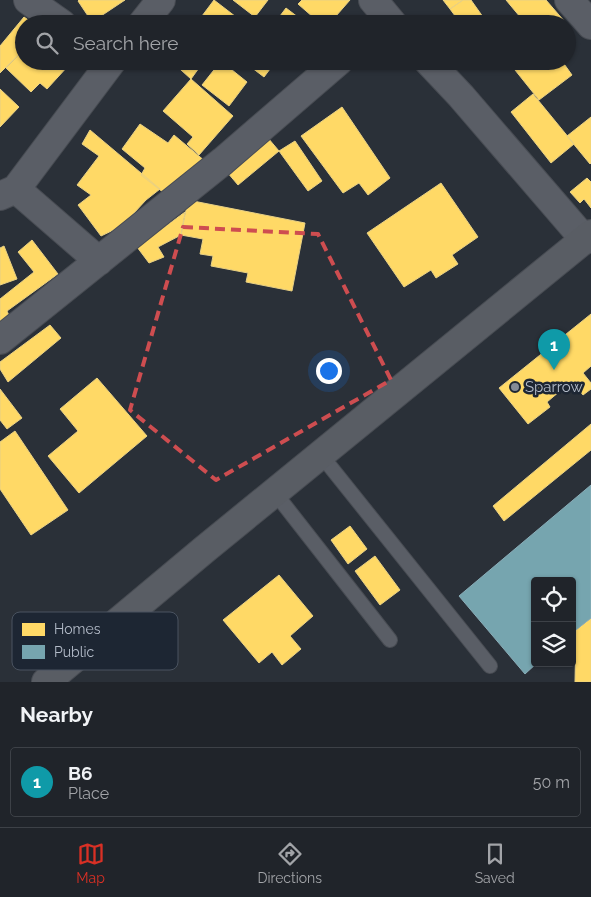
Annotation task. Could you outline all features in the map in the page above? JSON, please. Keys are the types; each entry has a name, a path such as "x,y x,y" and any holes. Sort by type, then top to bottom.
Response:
{"main road":[{"path":"130,612 589,241"},
{"path":"46,682 60,670"}],"street":[{"path":"28,0 49,15"},
{"path":"149,15 161,0"},
{"path":"569,0 590,20"},
{"path":"99,261 8,192 105,70"},
{"path":"0,340 223,161 329,70"},
{"path":"436,70 589,241"}],"lane":[{"path":"321,456 490,666"},
{"path":"275,494 390,640"}],"highlighted area":[{"path":"183,227 318,234 391,380 216,480 130,410"}],"building: Homes":[{"path":"125,0 102,15 87,15 78,1"},
{"path":"214,0 234,15 203,15"},
{"path":"233,0 268,0 257,15 252,15"},
{"path":"302,0 350,0 337,15 311,15 298,4"},
{"path":"443,0 463,0 450,9"},
{"path":"463,0 471,0 482,15 454,15 450,9"},
{"path":"506,0 546,0 559,15 518,15"},
{"path":"286,8 295,15 281,15"},
{"path":"15,28 15,58 0,73 0,46"},
{"path":"15,58 15,70 64,70 47,89 40,83 31,92 6,68"},
{"path":"181,70 198,70 191,79"},
{"path":"214,70 232,70 247,82 229,106 202,85"},
{"path":"255,70 269,70 264,77"},
{"path":"515,70 568,70 572,75 539,100"},
{"path":"191,79 233,116 199,155 187,144 193,137 163,111"},
{"path":"0,89 19,107 0,127"},
{"path":"533,94 574,144 551,163 511,112"},
{"path":"342,107 390,178 368,195 359,183 343,193 301,136"},
{"path":"591,117 591,163 590,164 567,136"},
{"path":"140,124 168,143 174,135 206,162 164,193 141,175 145,168 122,149"},
{"path":"90,130 160,189 146,200 122,226 101,236 78,205 91,195 77,185 99,156 82,144"},
{"path":"268,138 279,151 238,185 227,172"},
{"path":"295,141 322,181 308,191 279,151"},
{"path":"587,178 591,182 591,208 584,199 580,203 570,192"},
{"path":"441,183 478,237 452,255 458,264 436,278 431,270 404,287 367,233"},
{"path":"188,200 305,223 292,291 246,282 248,273 211,266 213,256 200,254 203,239 181,235"},
{"path":"185,212 181,235 158,247 164,257 149,263 137,247"},
{"path":"32,240 58,274 7,311 10,318 0,326 0,299 34,272 18,252"},
{"path":"4,246 17,279 0,285 0,248"},
{"path":"591,314 591,366 583,373 591,383 591,389 583,395 572,381 547,402 550,407 528,424 499,388"},
{"path":"50,325 61,338 8,382 0,369 0,362"},
{"path":"97,378 147,436 79,493 48,456 78,431 60,409"},
{"path":"0,389 22,418 7,429 0,420"},
{"path":"591,424 591,450 504,521 493,506"},
{"path":"15,431 68,510 31,535 0,489 0,442"},
{"path":"350,526 367,549 348,564 331,540"},
{"path":"375,556 400,590 380,605 355,571"},
{"path":"279,575 313,616 290,636 301,649 282,665 272,652 259,663 223,620"},
{"path":"591,618 591,682 575,682 576,630"}],"building: Public":[{"path":"591,485 591,618 576,630 576,577 531,577 531,667 533,667 525,674 459,596"}],"place":[{"name":"B6","path":"554,370"},
{"name":"Sparrow","path":"515,387"}]}
